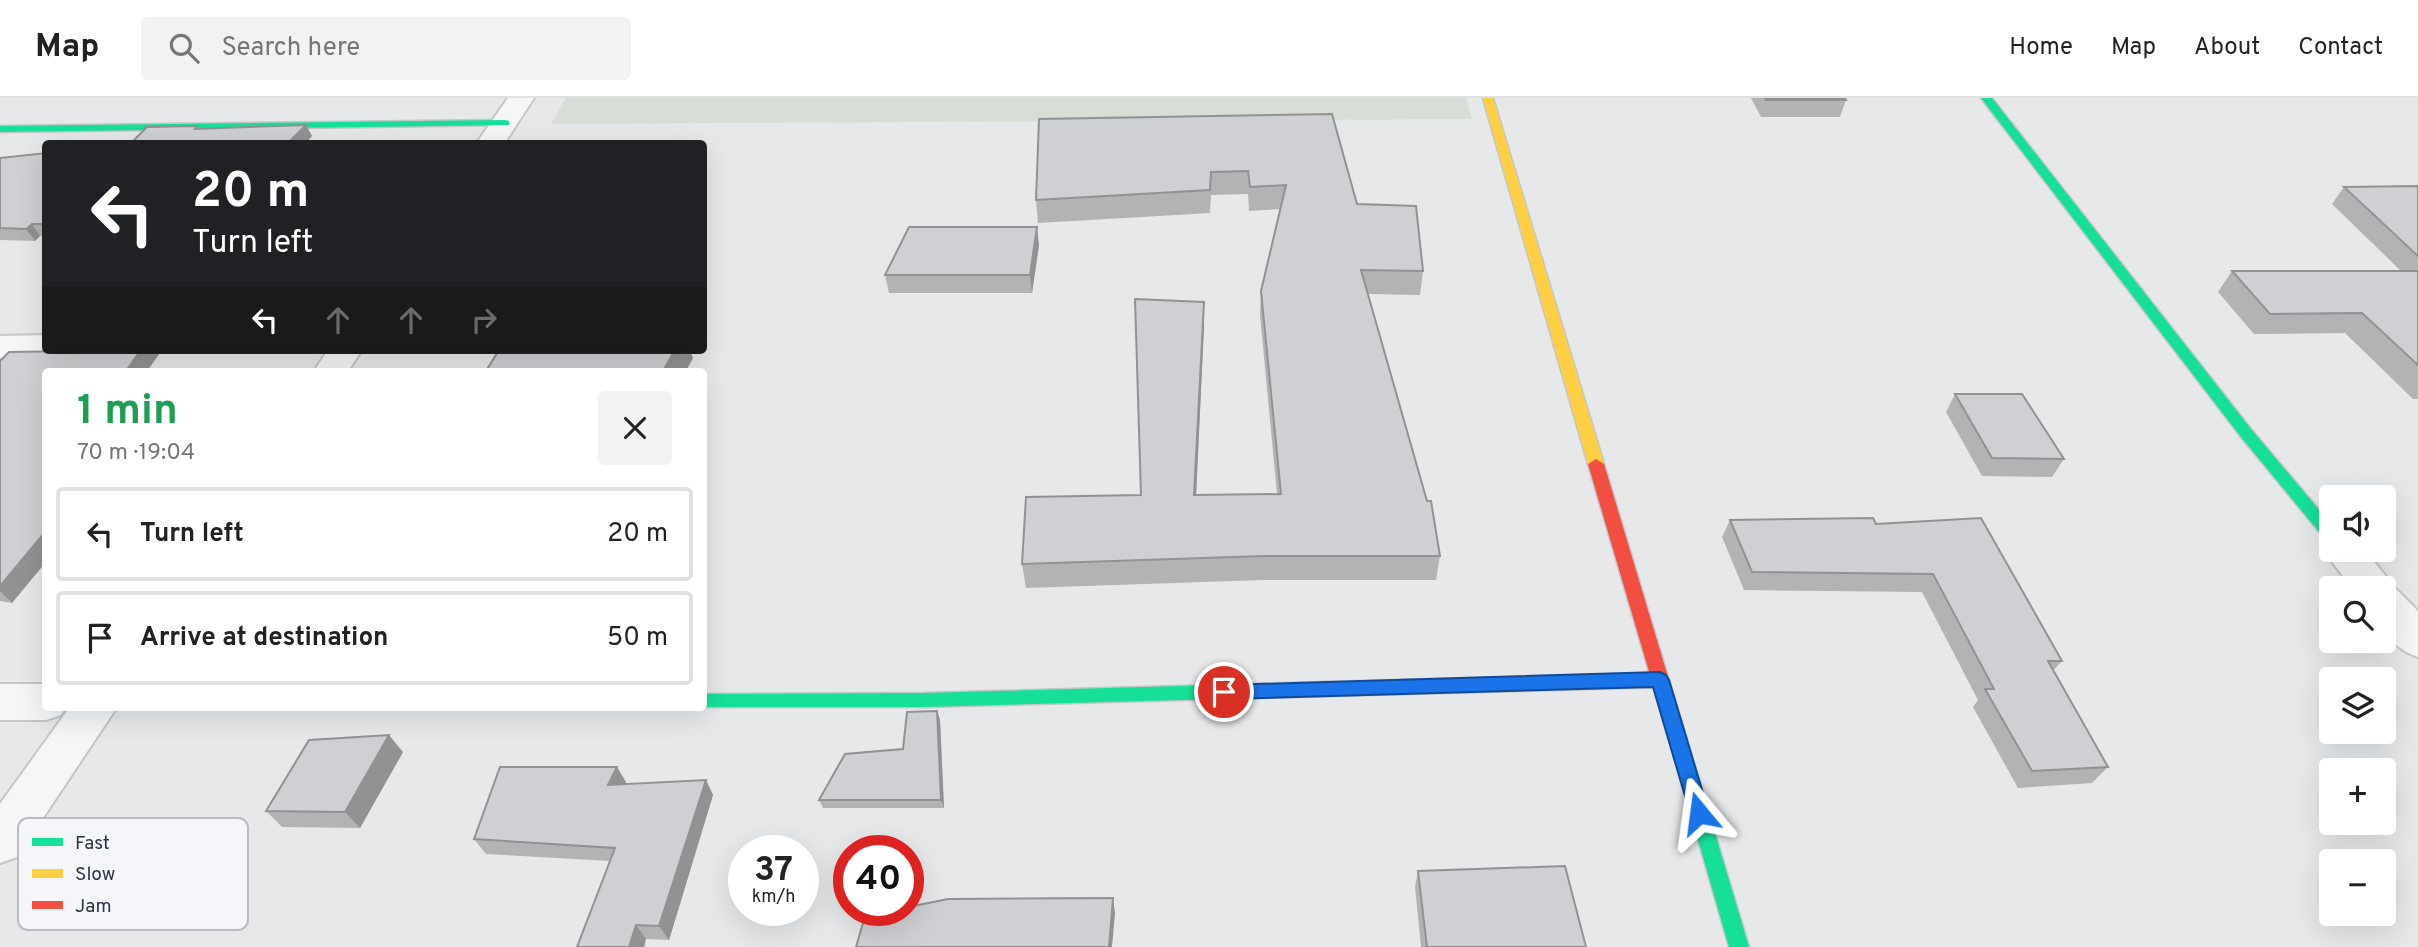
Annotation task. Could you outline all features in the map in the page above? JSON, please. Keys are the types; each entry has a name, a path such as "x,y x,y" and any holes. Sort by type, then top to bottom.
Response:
{"street":[{"path":"0,129 497,133 521,98"},
{"path":"1488,98 1739,947"},
{"path":"1986,98 2246,433 2319,521"},
{"path":"0,347 42,346"},
{"path":"2353,562 2365,576"},
{"path":"2396,613 2418,640"},
{"path":"707,701 924,700 1660,680"},
{"path":"0,702 42,702"},
{"path":"0,842 92,711"}],"shaded area":[{"path":"566,98 1466,98 1472,119 551,124"}],"building":[{"path":"1765,98 1845,98 1846,100 1766,100"},
{"path":"1332,114 1357,204 1416,206 1423,271 1361,270 1427,501 1431,501 1440,556 1264,556 1022,564 1026,497 1141,495 1135,299 1204,302 1194,495 1281,494 1261,291 1286,185 1250,187 1248,171 1211,172 1210,190 1036,200 1039,119"},
{"path":"306,125 291,140 134,140 147,127 197,126 195,129"},
{"path":"42,153 42,224 32,224 26,229 0,228 0,158"},
{"path":"2418,186 2418,256 2344,187"},
{"path":"909,227 1037,227 1030,275 885,275"},
{"path":"2232,271 2418,271 2418,365 2362,313 2270,314"},
{"path":"9,352 138,354 128,368 42,368 42,536 0,586 0,361"},
{"path":"497,354 673,354 665,368 488,368"},
{"path":"1955,394 2022,394 2064,459 1992,458"},
{"path":"1873,518 1876,524 1981,518 2062,661 2048,661 2108,767 2032,771 1985,689 1994,689 1933,574 1752,572 1730,520"},
{"path":"937,711 941,800 819,800 845,754 903,749 907,712"},
{"path":"389,735 345,812 266,811 309,740"},
{"path":"500,767 617,767 608,785 706,780 659,926 636,925 629,947 577,947 615,848 474,839"},
{"path":"1565,866 1586,947 1427,947 1418,871"},
{"path":"1113,898 1109,947 856,947 862,926 924,926 924,904 948,899"}],"traffic: fast":[{"path":"1986,98 2246,433 2319,521"},
{"path":"0,129 505,123"},
{"path":"707,701 924,700 1660,680"},
{"path":"1687,770 1739,947"}],"traffic: slow":[{"path":"1488,98 1596,464"}],"traffic: jam":[{"path":"1596,464 1687,770"}],"route":[{"path":"1224,692 1660,680 1699,813"}]}
